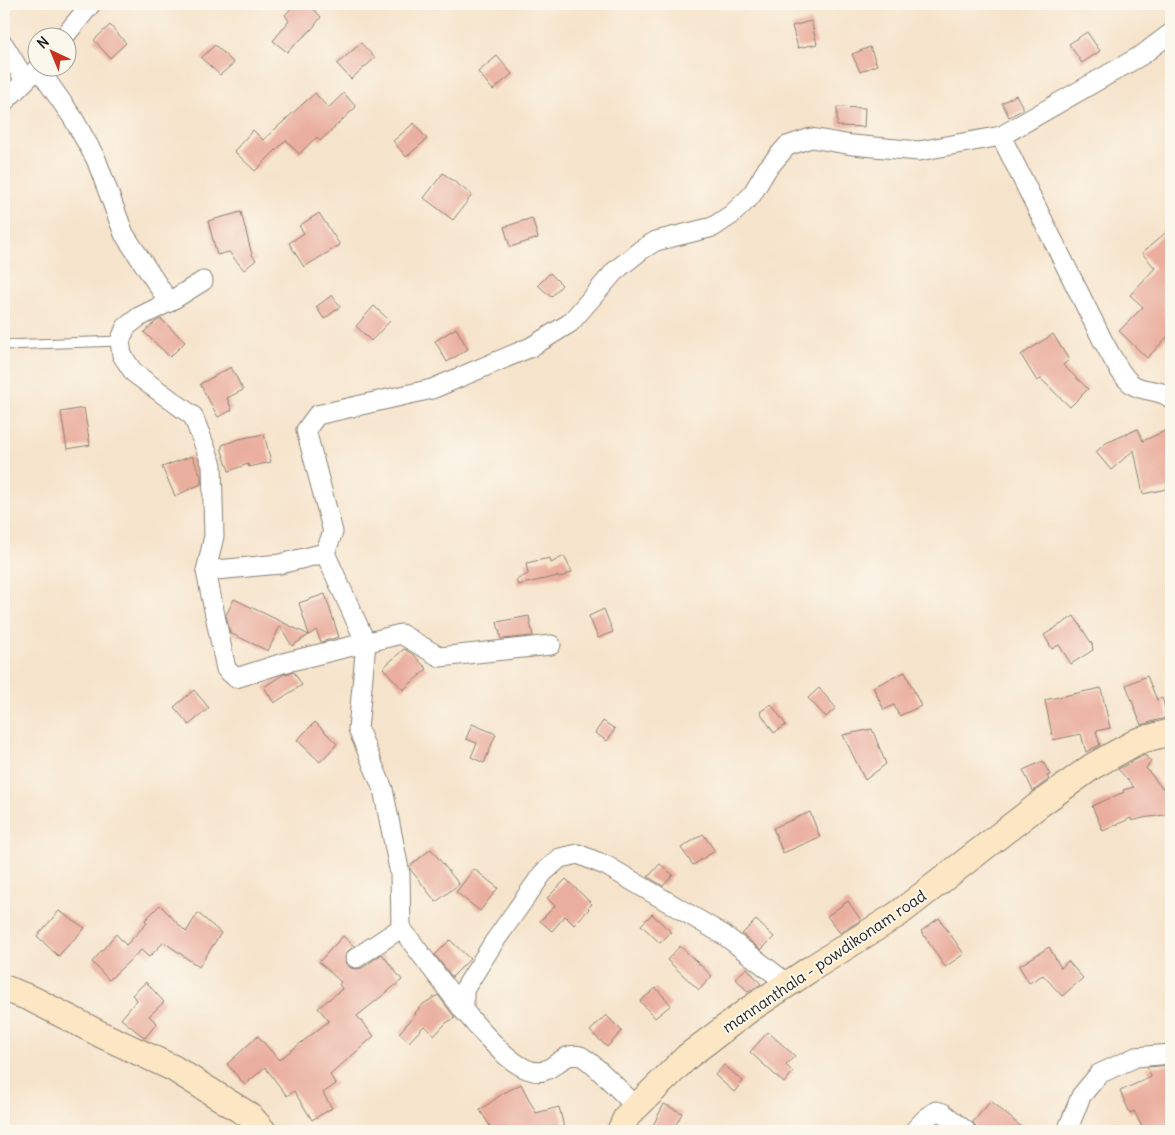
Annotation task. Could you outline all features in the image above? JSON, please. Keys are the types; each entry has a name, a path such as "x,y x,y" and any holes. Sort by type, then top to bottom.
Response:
{"main road":[{"name":"mannanthala - powdikonam road","path":"620,1131 627,1116 688,1056 750,1009 898,914 1032,810 1093,766 1138,741 1171,732"},
{"path":"4,988 32,999 102,1035 173,1068 250,1116 263,1131"}],"street":[{"path":"71,28 91,4"},
{"path":"636,1107 591,1062 580,1056 564,1058 547,1070 539,1072 525,1070 492,1042 464,1011 401,928 400,874 383,790 358,729 366,642 325,553 333,532 306,430 317,415 432,389 531,347 570,323 615,271 641,250 656,241 713,227 731,216 751,196 767,169 787,146 811,138 852,145 919,151 1001,136 1142,55 1171,33"},
{"path":"4,45 28,67"},
{"path":"4,102 28,78"},
{"path":"39,78 72,118 96,159 124,234 169,302"},
{"path":"1001,136 1103,341 1120,370 1134,386 1157,391 1169,396 1171,399"},
{"path":"203,281 169,302 139,317 126,327 120,342 122,355 134,373 193,416 212,465 214,536 206,571 226,670 236,678 283,663 401,634 440,657 551,644"},
{"path":"206,571 280,564 325,553"},
{"path":"464,1011 464,990 494,942 543,873 560,858 578,854 608,866 724,935 788,984"},
{"path":"356,958 401,928"},
{"path":"1067,1131 1081,1096 1099,1074 1136,1057 1171,1054"},
{"path":"914,1131 936,1111 943,1113 966,1131"}],"lane":[{"path":"4,345 120,342"}],"building":[{"path":"295,4 309,4 321,17 312,29 287,52 273,41 289,21 285,15"},
{"path":"811,21 817,44 798,48 792,26"},
{"path":"110,25 126,43 110,58 94,40"},
{"path":"1087,32 1100,51 1082,63 1069,44"},
{"path":"361,43 375,58 351,79 337,64"},
{"path":"215,45 234,63 220,75 201,58"},
{"path":"870,47 877,65 860,72 852,54"},
{"path":"497,56 512,74 493,90 478,72"},
{"path":"315,93 328,108 344,93 356,107 320,141 317,137 299,154 286,140 255,171 234,151 253,130 263,140"},
{"path":"1016,95 1024,109 1009,117 1002,103"},
{"path":"837,107 865,108 864,127 837,126"},
{"path":"414,123 427,139 406,157 393,141"},
{"path":"443,173 472,195 453,220 424,198"},
{"path":"241,212 252,255 256,260 244,270 229,252 217,255 208,221"},
{"path":"319,213 340,245 304,267 289,243 304,233 299,226"},
{"path":"532,218 538,238 510,247 504,227"},
{"path":"1171,228 1171,333 1147,358 1119,331 1143,307 1130,295 1155,268 1142,253"},
{"path":"550,273 562,285 551,297 538,285"},
{"path":"332,295 340,307 324,319 316,307"},
{"path":"374,306 390,321 371,341 356,326"},
{"path":"161,319 185,342 170,357 144,332"},
{"path":"456,328 468,349 447,362 435,341"},
{"path":"1053,334 1069,360 1063,365 1088,389 1070,407 1041,379 1037,381 1021,355"},
{"path":"231,367 243,390 227,398 232,410 218,417 200,384"},
{"path":"84,408 90,445 67,449 61,412"},
{"path":"1171,428 1171,488 1143,494 1134,450 1111,470 1096,452 1106,443 1138,429 1143,441"},
{"path":"264,434 271,462 249,467 248,464 229,471 222,451 222,445"},
{"path":"192,456 201,476 201,484 175,496 162,467"},
{"path":"564,556 572,572 559,578 558,576 518,585 516,580 528,574 526,563 550,558 551,563"},
{"path":"325,594 339,637 321,642 316,630 309,635 299,603"},
{"path":"234,599 309,635 292,646 280,626 268,651 230,633 226,615"},
{"path":"604,609 613,632 598,638 589,616"},
{"path":"529,616 533,636 501,639 497,622"},
{"path":"1074,616 1092,644 1093,650 1071,664 1059,645 1052,649 1044,635"},
{"path":"404,649 414,655 427,669 403,690 383,668"},
{"path":"294,672 302,685 274,703 264,687 284,674"},
{"path":"905,672 921,706 899,716 894,705 884,710 873,687"},
{"path":"1147,676 1157,700 1162,698 1168,717 1141,725 1126,685"},
{"path":"819,688 836,708 826,717 808,698"},
{"path":"1101,688 1110,728 1096,731 1100,745 1086,752 1081,734 1053,740 1045,700"},
{"path":"194,690 209,708 189,725 174,707"},
{"path":"771,704 786,725 774,733 760,712"},
{"path":"603,721 615,729 607,741 595,733"},
{"path":"315,722 337,744 320,762 297,740"},
{"path":"472,724 496,734 484,763 471,757 477,743 466,739"},
{"path":"872,729 886,764 865,780 843,735"},
{"path":"1145,755 1151,762 1146,768 1162,788 1169,786 1171,814 1132,821 1131,818 1103,831 1092,806 1124,792 1123,790 1134,787 1118,769"},
{"path":"1043,761 1050,775 1047,776 1049,779 1033,791 1023,770"},
{"path":"810,812 820,837 783,853 773,828"},
{"path":"703,834 715,851 693,865 681,848"},
{"path":"431,849 459,884 436,902 411,870 410,866"},
{"path":"660,864 673,875 663,886 648,877"},
{"path":"474,869 498,888 480,911 456,892"},
{"path":"566,879 592,904 574,925 565,916 552,931 540,921 555,906 547,898"},
{"path":"848,901 861,920 840,933 827,916"},
{"path":"160,905 186,932 198,913 221,933 199,967 164,942 149,957 141,950 109,980 92,962 116,934 126,945 147,923 145,920"},
{"path":"59,911 85,928 58,956 37,936"},
{"path":"652,914 671,932 660,943 641,925"},
{"path":"939,918 964,954 945,967 921,931"},
{"path":"756,920 774,937 761,950 742,934"},
{"path":"343,936 354,946 346,953 345,958 346,964 351,968 362,968 382,954 402,980 357,1016 374,1036 330,1075 336,1084 323,1093 332,1108 312,1120 294,1091 287,1096 265,1067 245,1085 227,1064 258,1036 279,1060 329,1021 318,1008 342,989 339,984 341,982 319,962"},
{"path":"450,940 470,959 452,977 435,955"},
{"path":"680,946 712,976 699,990 667,960"},
{"path":"1049,947 1061,968 1068,961 1083,978 1062,996 1043,975 1029,983 1019,966"},
{"path":"747,968 761,984 748,992 735,978"},
{"path":"146,982 164,1002 149,1016 157,1023 145,1038 121,1019 137,1000 132,995"},
{"path":"656,988 671,1005 655,1018 640,1001"},
{"path":"438,995 455,1018 446,1023 435,1035 424,1026 409,1042 399,1033 423,1004"},
{"path":"606,1015 622,1031 607,1047 590,1031"},
{"path":"768,1032 795,1056 786,1065 793,1072 784,1083 750,1052"},
{"path":"724,1065 743,1081 734,1092 715,1075"},
{"path":"1171,1065 1171,1131 1144,1131 1134,1111 1130,1113 1120,1091 1151,1077 1147,1067"},
{"path":"521,1084 536,1113 559,1107 564,1127 546,1131 493,1131 480,1110 502,1094"},
{"path":"991,1101 1026,1131 977,1131 973,1122"},
{"path":"664,1104 682,1113 673,1131 660,1131 652,1127"}]}
